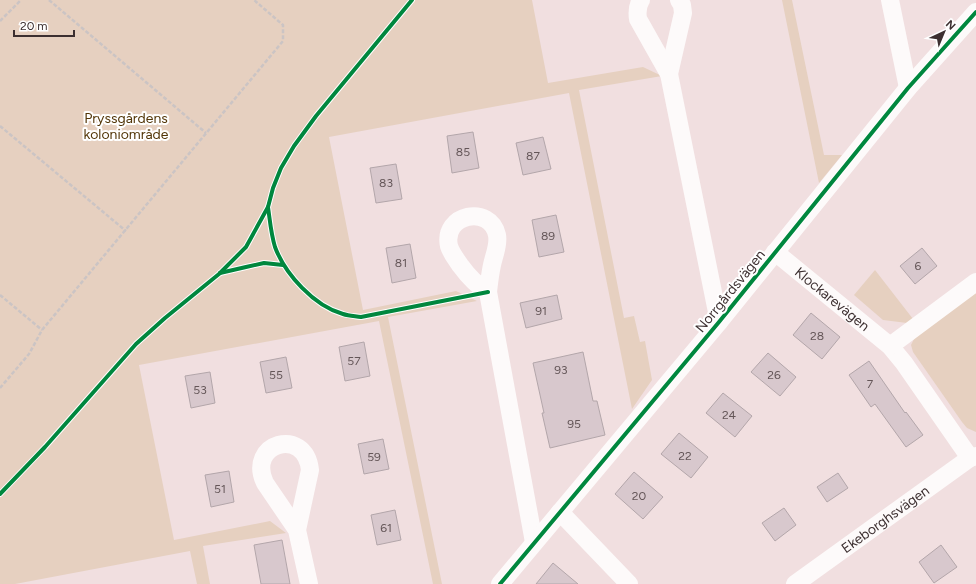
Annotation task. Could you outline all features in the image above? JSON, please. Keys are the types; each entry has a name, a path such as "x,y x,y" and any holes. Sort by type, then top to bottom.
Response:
{"street":[{"name":"Norrgårdsvägen","path":"641,0 637,11 638,19 669,74 719,322"},
{"name":"Norrgårdsvägen","path":"669,74 683,13 682,5 679,0"},
{"path":"890,0 908,88"},
{"name":"Norrgårdsvägen","path":"500,584 719,322 908,88 976,12"},
{"name":"Klockarevägen","path":"776,252 890,346 904,362 973,457"},
{"path":"890,346 976,282"},
{"path":"488,292 534,542"},
{"name":"Ekeborghsvägen","path":"795,584 973,457"},
{"path":"560,512 630,584"},
{"path":"297,530 309,584"}],"path":[{"path":"0,21 21,0"},
{"path":"49,0 206,133"},
{"path":"0,388 29,354 42,330 283,41 283,25 254,0"},
{"path":"0,126 126,230"},
{"path":"0,294 42,330"}],"green space":[{"name":"Pryssgårdens koloniområde","path":"0,0 532,0 548,83 643,67 662,76 579,90 624,318 634,316 640,342 645,341 652,380 632,409 569,93 329,137 363,310 456,291 477,301 388,317 442,584 433,584 379,321 139,365 174,540 270,521 286,533 203,546 210,584 197,584 190,551 15,584 0,584"},
{"path":"782,0 792,0 824,155 842,155 819,183"},
{"path":"875,270 913,319 907,323 883,320 854,295"},
{"path":"976,290 976,432 967,428 962,422 913,352 911,345 916,335"}],"building":[{"path":"473,132 479,168 452,173 447,136"},
{"path":"543,137 551,169 523,175 516,143"},
{"path":"396,164 402,199 376,203 370,168"},
{"path":"556,215 564,252 539,257 532,220"},
{"path":"410,244 416,278 392,283 386,248"},
{"path":"922,248 937,266 915,284 900,266"},
{"path":"557,295 562,319 526,328 520,303"},
{"path":"811,313 840,337 822,359 793,335"},
{"path":"364,342 370,376 345,381 339,347"},
{"path":"583,352 593,401 597,401 605,435 550,448 533,363"},
{"path":"768,353 796,377 780,396 751,372"},
{"path":"286,357 292,388 266,393 260,362"},
{"path":"869,361 905,413 906,412 923,435 906,447 875,404 871,407 849,375"},
{"path":"210,372 215,403 191,408 185,376"},
{"path":"723,393 752,416 735,437 706,413"},
{"path":"679,433 708,457 691,478 661,454"},
{"path":"383,439 389,469 364,474 358,444"},
{"path":"229,471 234,502 211,507 205,475"},
{"path":"634,472 663,497 643,519 615,494"},
{"path":"838,473 848,488 827,502 817,487"},
{"path":"784,508 796,525 775,541 762,523"},
{"path":"395,510 401,540 377,545 371,515"},
{"path":"282,540 290,584 261,584 254,545"},
{"path":"941,545 957,567 934,583 919,562"},
{"path":"553,563 578,584 536,584"}],"cycle path":[{"path":"0,494 45,447 136,344 219,274 246,247 268,207 273,188 281,168 294,146 316,116 412,0"},
{"path":"500,584 719,322 908,88 976,12"},
{"path":"268,207 275,247 286,268 302,288 332,310 345,315 361,317 488,292"},
{"path":"220,273 264,263 283,265"}]}
